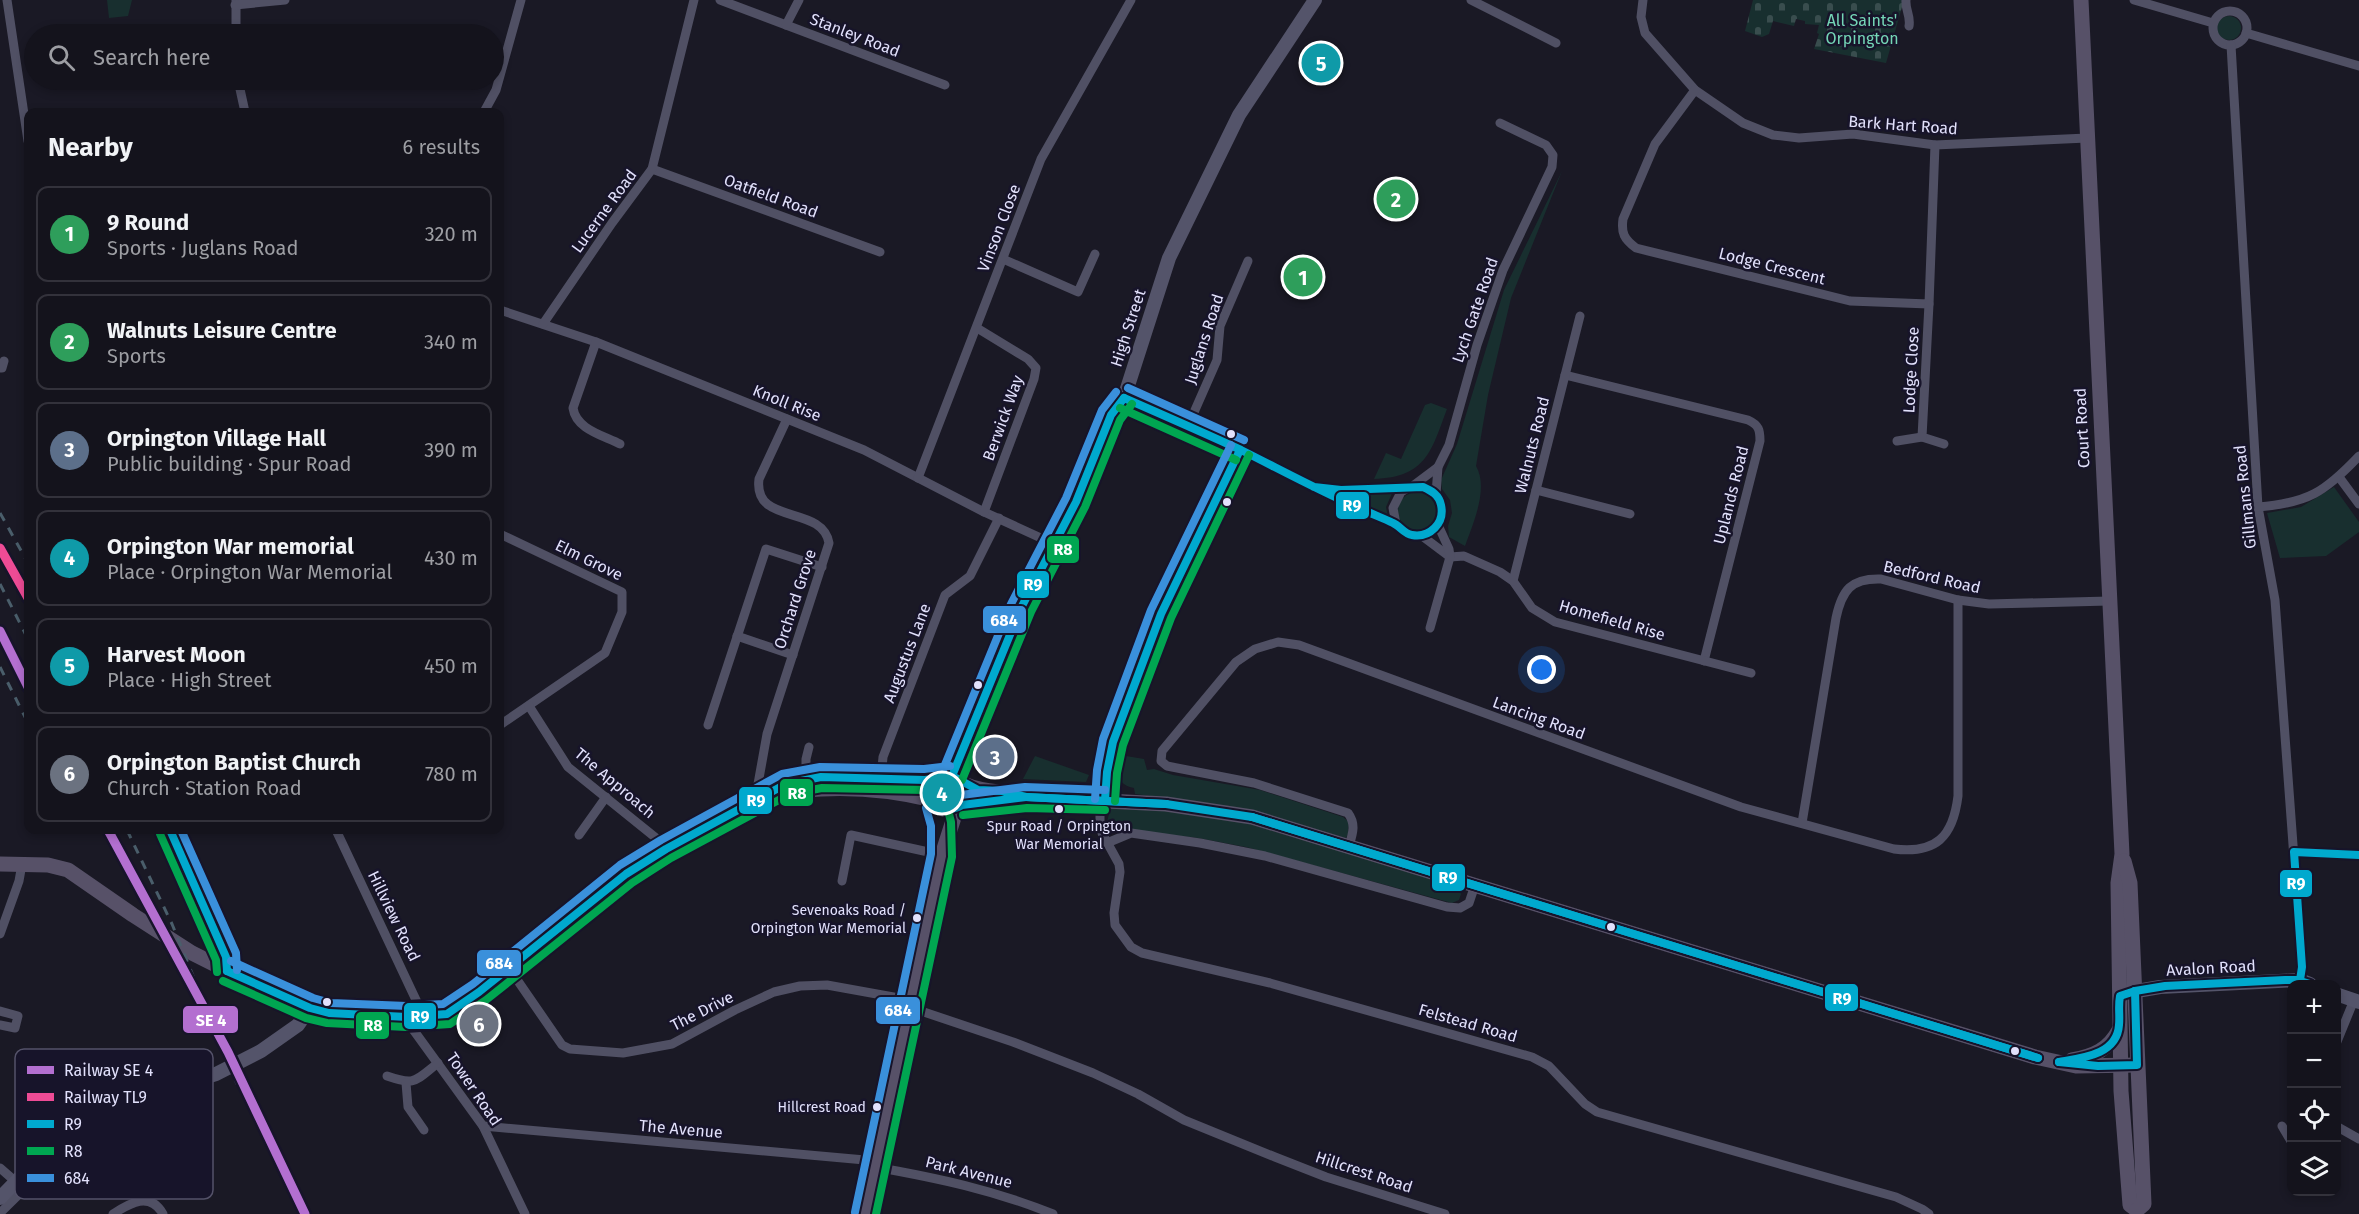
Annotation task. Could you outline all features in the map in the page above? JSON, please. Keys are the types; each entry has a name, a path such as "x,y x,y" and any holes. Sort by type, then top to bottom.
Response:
{"main road":[{"name":"Court Road","path":"2080,0 2122,854 2118,883 2118,1002 2124,1155 2130,1205 2137,1212 2144,1204 2130,883 2122,854"},
{"path":"0,864 56,866 68,870 142,922 192,953 260,987 310,1008 338,1014 424,1017 453,1011 626,874 666,849 767,795 788,795 820,777 951,780 981,791 1005,791 1026,797"},
{"path":"942,855 941,825 932,789 951,780"},
{"path":"865,1214 942,855 959,806 966,795 951,780"},
{"path":"806,784 828,788 881,790 935,803 947,810 959,806 1026,797 1166,804 1252,818 2055,1062 2076,1066 2137,1065"},
{"path":"2055,1062 2098,1053 2114,1039 2119,1030"}],"street":[{"path":"7,0 24,114"},
{"path":"236,24 235,2 285,0"},
{"path":"504,61 521,0"},
{"name":"Lucerne Road","path":"543,324 652,169 694,0"},
{"name":"Stanley Road","path":"720,0 945,85"},
{"path":"786,25 799,0"},
{"name":"Vinson Close","path":"918,478 1041,159 1131,0"},
{"name":"High Street","path":"951,780 1016,618 1076,502 1111,415 1124,398 1168,258 1239,115 1315,0"},
{"path":"1471,0 1556,43"},
{"name":"Bark Hart Road","path":"1643,0 1641,17 1645,33 1695,90 1743,123 1773,135 1799,138 1853,135 1935,145 2087,138"},
{"path":"1906,0 1905,7 1911,18 1909,26"},
{"path":"2134,0 2213,23"},
{"path":"2230,0 2230,10"},
{"path":"2230,10 2240,14 2246,22 2246,33 2240,41 2231,45 2220,42 2214,34 2213,23 2219,14 2230,10"},
{"path":"2246,33 2359,66"},
{"name":"Gillmans Road","path":"2231,45 2258,507 2275,600 2301,967 2304,980"},
{"path":"240,90 244,108"},
{"path":"486,108 496,90"},
{"name":"Lodge Crescent","path":"1695,90 1655,144 1623,219 1622,230 1625,240 1636,248 1850,301 1929,304"},
{"name":"Lych Gate Road","path":"1408,488 1427,477 1438,467 1449,445 1477,345 1503,270 1552,167 1553,155 1546,145 1500,123"},
{"path":"1929,304 1935,145"},
{"name":"Oatfield Road","path":"652,169 880,252"},
{"path":"1003,259 1078,292 1095,254"},
{"name":"Juglans Road","path":"1188,426 1213,370 1218,353 1220,326 1248,261"},
{"name":"Lodge Close","path":"1922,437 1929,304"},
{"name":"Knoll Rise","path":"504,311 596,342 864,450 984,512 1054,544"},
{"name":"Walnuts Road","path":"1513,582 1580,316"},
{"name":"Berwick Way","path":"977,328 1028,359 1036,368 1034,379 984,512"},
{"path":"596,342 573,408 574,417 582,425 620,444"},
{"name":"Uplands Road","path":"1565,375 1757,424 1760,441 1704,661"},
{"name":"Homefield Rise","path":"1124,398 1240,450 1328,495 1396,524 1407,534 1422,536 1450,557 1464,556 1500,572 1513,582 1532,608 1555,622 1751,673"},
{"name":"Orchard Grove","path":"767,795 759,784 767,734 829,543 827,532 822,526 762,501 758,490 759,479 787,419"},
{"name":"Lodge Close","path":"1897,441 1922,437 1944,444"},
{"name":"Felstead Road","path":"1240,450 1161,614 1113,742 1107,772 1105,800 1100,810 1100,824 1107,843 1116,856 1120,872 1114,913 1115,925 1131,947 1142,953 1292,990 1532,1057 1549,1066 1585,1104 1597,1113 1896,1197 1929,1214"},
{"path":"2258,507 2284,505 2309,498 2339,477 2359,456"},
{"name":"Lych Gate Road","path":"1436,494 1438,467"},
{"path":"2339,477 2359,504"},
{"name":"Homefield Rise","path":"1314,486 1341,490 1408,488"},
{"path":"1396,524 1393,513 1397,496 1408,488 1423,487 1436,494 1442,508 1438,525 1422,536"},
{"path":"1536,490 1630,514"},
{"name":"Augustus Lane","path":"881,779 883,757 945,595 970,576 999,518"},
{"path":"1430,628 1450,557 1449,549 1438,525"},
{"name":"Elm Grove","path":"504,536 622,592 622,612 604,653 504,722"},
{"path":"708,724 766,549 822,567"},
{"name":"Bedford Road","path":"1802,823 1836,618 1840,601 1846,590 1858,582 1881,579 1958,600 1989,604 2022,605 2109,601"},
{"name":"Lancing Road","path":"1350,846 1354,828 1353,820 1348,813 1254,783 1167,766 1161,761 1162,751 1236,662 1255,649 1278,642 1299,645 1730,803 1894,849 1913,851 1933,845 1948,832 1956,816 1958,796 1958,600"},
{"path":"737,636 794,655"},
{"name":"The Approach","path":"529,706 568,767 661,842 666,849"},
{"path":"806,784 806,759 809,747"},
{"path":"579,835 606,798"},
{"path":"1107,843 1131,833 1200,843 1265,856 1447,907 1460,908 1469,903 1475,885"},
{"name":"Hillview Road","path":"338,834 424,1017"},
{"path":"842,881 851,835 942,855"},
{"path":"2294,852 2359,855"},
{"path":"0,934 19,881 22,864"},
{"name":"The Drive","path":"509,968 562,1045 570,1049 623,1053 672,1044 764,997 800,986 827,985 909,1003"},
{"name":"Avalon Road","path":"2118,1002 2120,996 2135,990 2160,987 2287,983"},
{"path":"2341,995 2357,1001 2341,1035"},
{"name":"Hillcrest Road","path":"909,1003 1093,1073 1138,1094 1184,1120 1275,1157 1326,1177 1445,1214"},
{"path":"213,1075 261,1051 298,1025 310,1008"},
{"path":"0,1011 18,1016 15,1028 0,1025"},
{"name":"Tower Road","path":"407,1017 483,1126 525,1214"},
{"path":"387,1076 406,1083 415,1081 438,1063"},
{"path":"406,1083 408,1107 424,1130"},
{"name":"The Avenue","path":"483,1126 875,1164"},
{"path":"2341,1128 2359,1139"},
{"name":"Park Avenue","path":"875,1164 1011,1197 1053,1214"},
{"path":"1,1169 15,1181"},
{"path":"0,1198 15,1183"},
{"path":"0,1213 15,1198"},
{"path":"113,1214 134,1202 145,1200 154,1204 163,1214"}],"green space":[{"path":"107,0 132,0 128,16 109,18"},
{"name":"All Saints' Orpington","path":"1753,0 1904,0 1886,63 1814,49 1819,34 1817,33 1819,25 1805,24 1805,21 1796,19 1794,26 1773,21 1769,34 1762,37 1745,31"},
{"path":"2229,16 2234,17 2240,23 2240,33 2234,39 2229,40 2224,39 2218,33 2217,28 2218,23 2224,17"},
{"path":"1562,171 1511,298 1488,395 1476,466 1481,485 1478,506 1465,546 1449,537 1448,526 1452,513 1450,500 1442,489 1441,480 1457,444 1504,290"},
{"path":"1431,403 1447,409 1431,450 1416,467 1405,473 1374,479 1386,453 1401,459 1425,405"},
{"path":"2334,487 2359,522 2359,532 2326,556 2280,558 2267,513 2301,507"},
{"path":"1393,491 1386,507 1388,517 1335,494"},
{"path":"1417,492 1431,497 1436,511 1431,525 1417,530 1403,525 1398,511 1403,497"},
{"path":"1120,755 1144,759 1147,770 1154,769 1173,775 1260,790 1343,817 1349,822 1348,834 1346,838 1212,804 1135,794 1134,788 1124,784 1119,776"},
{"path":"1035,756 1089,775 1086,782 1023,779"},
{"path":"1114,805 1203,815 1250,824 1456,885 1461,894 1459,900 1452,903 1246,847 1198,838 1110,828 1107,822"}],"railway":[{"path":"0,513 24,556"},
{"path":"0,584 24,631"},
{"path":"0,667 24,715"},
{"path":"129,834 172,924 237,1084"}],"transit line":[{"name":"684","path":"1128,388 1244,440"},
{"name":"684","path":"942,772 1011,604 1066,498 1102,410 1116,392"},
{"name":"R9","path":"1124,398 1241,450 1304,482 1320,490 1336,498 1393,523 1409,534 1419,535 1430,532 1441,518 1439,499 1423,487 1341,490 1314,487"},
{"name":"R9","path":"952,776 1021,608 1076,502 1111,415 1124,398"},
{"name":"R8","path":"962,780 1031,612 1085,507 1120,420 1132,404"},
{"name":"R8","path":"1120,408 1236,460"},
{"name":"684","path":"1095,799 1097,770 1103,739 1151,610 1231,445"},
{"name":"R9","path":"1105,800 1107,772 1113,742 1161,614 1240,450"},
{"name":"R8","path":"1115,801 1117,773 1123,745 1171,618 1249,455"},
{"path":"0,631 24,679"},
{"name":"684","path":"231,961 313,998 331,1003 407,1006 443,1004 473,984 620,865 782,774 820,767 924,769 950,766"},
{"name":"R9","path":"946,776 956,778 978,790 1002,791 1026,797 943,808 934,801 932,796 935,782 946,776"},
{"name":"R9","path":"227,971 310,1008 329,1013 407,1017 447,1014 479,992 626,874 666,849 786,784 821,777 925,780 952,776"},
{"name":"R8","path":"223,981 306,1018 327,1023 406,1027 450,1024 486,1000 632,883 671,858 790,794 822,788 925,790 954,786"},
{"name":"684","path":"961,795 1025,787 1105,790"},
{"name":"R9","path":"1026,797 1166,804"},
{"name":"R9","path":"1026,797 1166,804"},
{"name":"R8","path":"876,1214 952,857 951,822 946,802"},
{"name":"R9","path":"1166,804 1252,817"},
{"name":"684","path":"855,1212 931,854 931,826 926,808"},
{"name":"R8","path":"963,815 1027,808 1105,810"},
{"name":"R9","path":"1252,817 2038,1058"},
{"name":"R9","path":"1252,817 2038,1058"},
{"path":"110,834 228,1052 305,1214"},
{"name":"R8","path":"160,834 216,960 217,972"},
{"name":"R9","path":"172,834 226,957 227,971"},
{"name":"684","path":"183,834 236,953 237,970"},
{"name":"R9","path":"2300,980 2302,967 2294,852 2359,855"},
{"name":"R9","path":"2135,991 2165,986 2287,980"},
{"name":"R9","path":"2059,1062 2098,1066 2137,1065 2135,991"},
{"name":"R9","path":"2059,1062 2097,1053 2112,1043 2119,1025 2120,996 2135,991"}],"rail line":[{"name":"TL9","path":"0,548 24,591"}],"place":[{"name":"Harvest Moon","path":"1321,63"},
{"name":"Walnuts Leisure Centre","path":"1396,199"},
{"name":"9 Round","path":"1303,277"},
{"name":"Orpington Village Hall","path":"995,757"},
{"name":"Orpington War memorial","path":"942,793"},
{"name":"Spur Road / Orpington War Memorial","path":"1059,809"},
{"name":"Sevenoaks Road / Orpington War Memorial","path":"917,918"},
{"name":"Orpington Baptist Church","path":"479,1024"},
{"name":"Hillcrest Road","path":"877,1107"}]}
